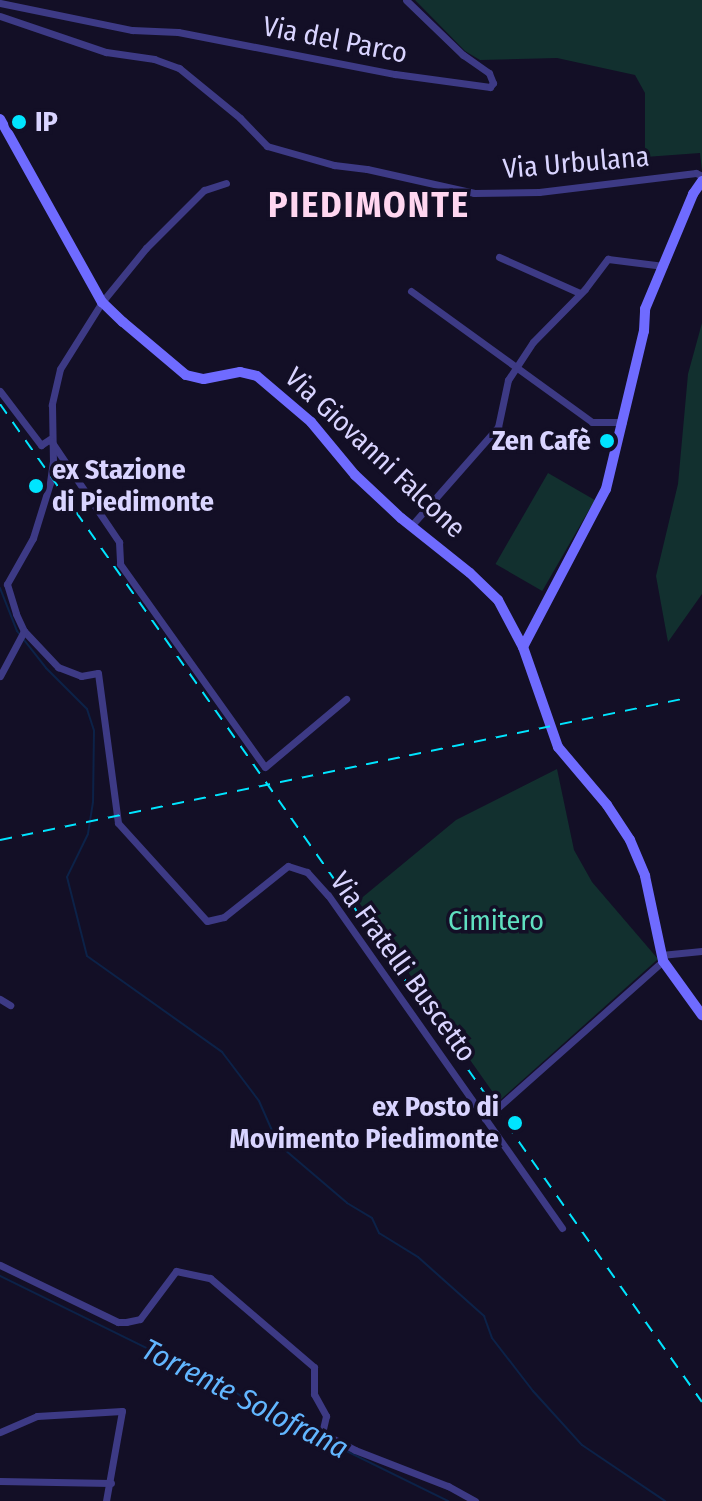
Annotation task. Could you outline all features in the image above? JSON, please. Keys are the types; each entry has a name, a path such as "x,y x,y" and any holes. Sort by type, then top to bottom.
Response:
{"main road":[{"name":"Via Giovanni Falcone","path":"0,119 102,302 186,375 204,379 240,372 257,376 311,422 355,475 479,581 513,625 558,747 607,805 634,848 645,876 662,958"},
{"path":"523,647 606,489 644,331 645,309 702,179"},
{"path":"513,625 539,615"},
{"path":"662,958 702,1015"}],"street":[{"name":"Via del Parco","path":"0,3 132,30 178,32 395,74 490,87 492,77 489,73 463,55 406,0"},
{"name":"Via Urbulana","path":"0,16 106,52 154,59 179,68 240,118 267,146 334,165 367,169 474,193 539,192 696,173 702,179"},
{"name":"Via Fratelli Buscetto","path":"226,183 204,190 146,248 102,302 60,369 52,405 50,439 53,461 50,483 33,538 7,584 21,636 58,667 81,676 98,673 118,823 207,921 224,917 288,866 307,872 328,895 562,1228"},
{"path":"499,257 580,293"},
{"path":"411,526 498,427 508,380 515,367 533,342 608,259 664,266"},
{"path":"411,291 592,422 623,422"},
{"path":"0,391 41,445 50,439 119,542 120,564 265,767 346,699"},
{"path":"0,676 21,636"},
{"path":"485,1119 662,958 702,951"},
{"path":"0,999 10,1005"},
{"path":"0,1265 126,1322 140,1319 176,1271 210,1278 314,1367 317,1375 314,1394 326,1416 322,1433 355,1450 448,1486 475,1501"},
{"path":"0,1432 37,1416 122,1411 106,1501"},
{"path":"0,1481 111,1483"}],"green space":[{"path":"415,0 702,0 702,171 700,153 645,157 645,93 635,75 557,58 480,60 465,51"},
{"path":"702,323 702,594 668,642 656,576 678,484 688,374"},
{"path":"548,473 595,500 542,591 496,564"},
{"name":"Cimitero","path":"557,769 574,850 592,882 658,959 499,1101 358,901 456,820"}],"waterway":[{"name":"Torrente Solofrana","path":"0,588 17,631 46,668 87,709 94,731 93,802 88,834 67,877 87,956 222,1052 259,1101 278,1144 347,1203 372,1218 379,1233 418,1257 484,1316 492,1338 533,1391 582,1445 665,1501"},
{"name":"Torrente Solofrana","path":"0,1276 173,1361 195,1365 259,1408 448,1501"}],"railway":[{"path":"0,404 702,1402"},
{"path":"0,840 687,698"}],"place":[{"name":"IP","path":"19,122"},
{"name":"Zen Cafè","path":"607,441"},
{"name":"ex Stazione di Piedimonte","path":"36,486"},
{"name":"ex Posto di Movimento Piedimonte","path":"515,1123"}],"district":[{"name":"PIEDIMONTE","path":"369,206"}]}
